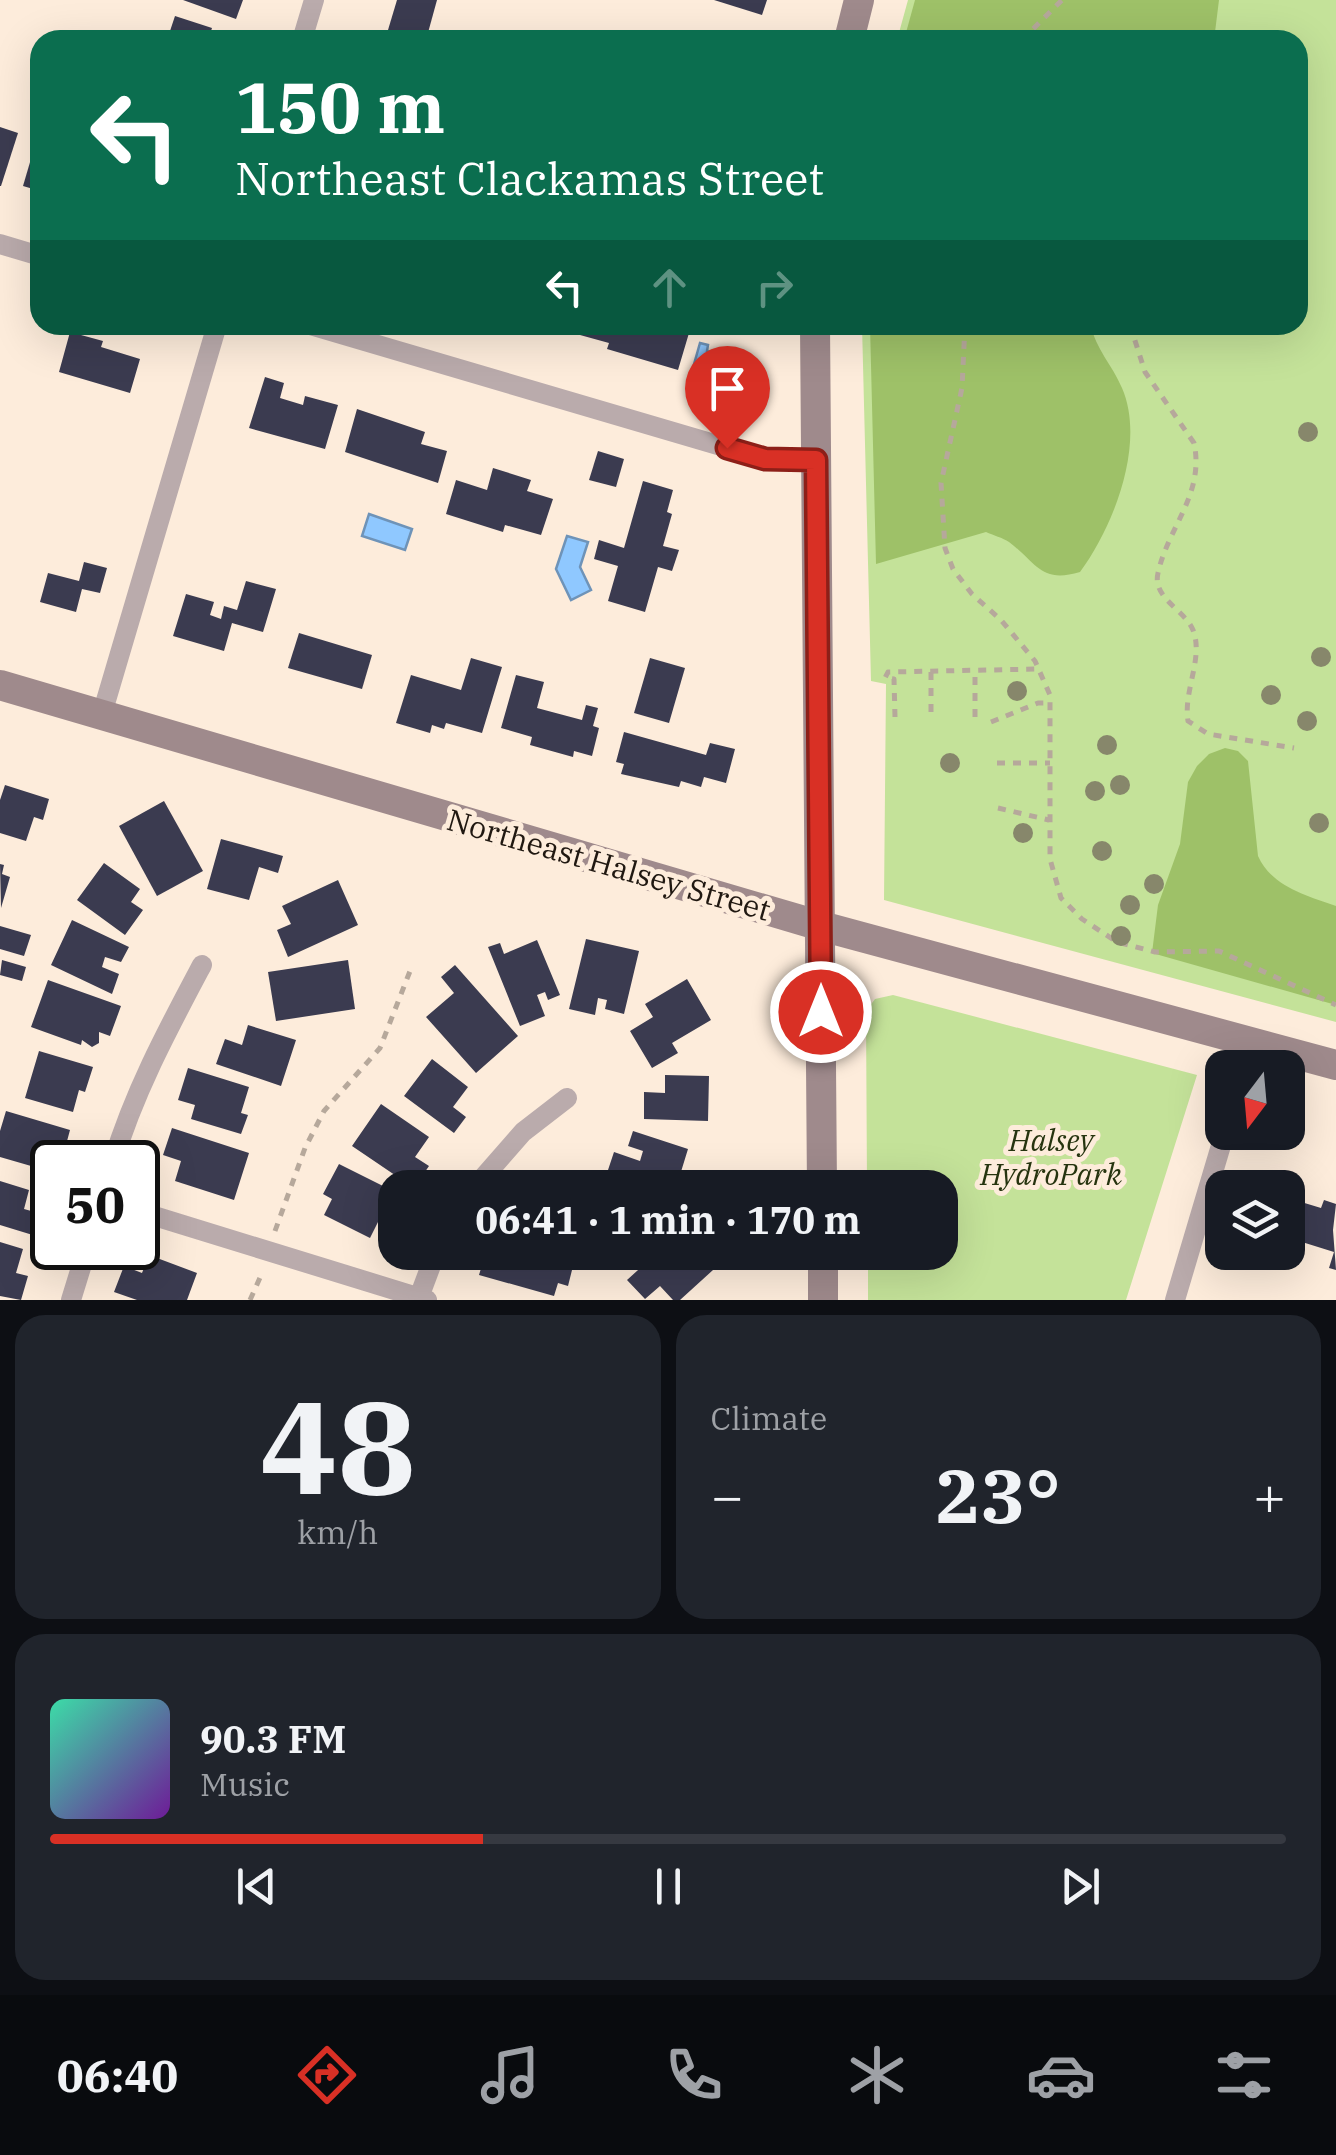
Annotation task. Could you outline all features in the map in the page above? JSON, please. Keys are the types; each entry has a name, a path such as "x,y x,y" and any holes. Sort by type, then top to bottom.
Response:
{"main road":[{"path":"852,30 859,0"},
{"path":"815,335 822,1170"},
{"name":"Northeast Halsey Street","path":"0,686 1236,1050"},
{"name":"Northeast Halsey Street","path":"1305,1062 1336,1066"},
{"path":"822,1270 823,1300"}],"street":[{"path":"305,30 314,0"},
{"path":"0,244 30,253"},
{"path":"102,714 215,335"},
{"path":"344,335 765,459 816,460"},
{"path":"120,1140 149,1066 202,965"},
{"path":"490,1170 523,1132 567,1098"},
{"path":"1174,1300 1220,1150"},
{"path":"160,1218 421,1299 430,1270"},
{"path":"71,1300 80,1270"}],"path":[{"path":"1032,30 1062,0"},
{"path":"965,335 962,388 941,483 945,548 953,569 972,594 1030,653 1050,703 1051,868 1062,898 1100,933 1117,942 1155,952 1219,951 1336,1005"},
{"path":"1133,335 1146,372 1194,443 1196,455 1196,474 1186,510 1164,552 1157,576 1164,596 1187,618 1195,638 1186,701 1188,720 1208,734 1294,748"},
{"path":"895,717 894,679 887,679 884,674 1038,669"},
{"path":"974,716 975,670"},
{"path":"931,672 931,716"},
{"path":"991,722 1050,703"},
{"path":"997,762 1050,763"},
{"path":"998,808 1049,820"},
{"path":"250,1300 306,1148 324,1111 380,1048 412,966"}],"green space":[{"path":"908,0 1336,0 1336,1022 884,900 886,684 871,681 862,335 1308,335 1308,30 900,30"},
{"path":"915,0 1219,0 1215,30 907,30"},
{"path":"870,335 1094,335 1122,388 1130,433 1115,508 1080,572 1047,573 1009,542 986,532 876,564"},
{"path":"1225,748 1238,751 1248,761 1258,856 1264,866 1291,888 1336,906 1336,1005 1152,953 1158,905 1180,844 1188,782 1209,754"},
{"name":"Halsey HydroPark","path":"893,995 1197,1075 1126,1300 868,1300 868,1270 958,1270 958,1170 867,1170 866,1011 875,999"}],"water":[{"path":"700,343 715,353 717,372 710,395 687,389"},
{"path":"369,514 412,529 405,550 362,536"},
{"path":"567,536 588,542 580,567 591,590 571,600 556,569"}],"building":[{"path":"183,0 243,0 236,19"},
{"path":"397,0 437,0 429,30 388,30"},
{"path":"714,0 767,0 762,15"},
{"path":"175,16 212,28 211,30 170,30"},
{"path":"0,127 18,133 1,186 0,186"},
{"path":"30,162 30,188 23,186"},
{"path":"69,335 103,341 101,347 140,359 130,393 59,372"},
{"path":"580,335 688,335 678,370 607,349 609,343"},
{"path":"265,377 284,383 280,398 303,405 305,396 338,405 325,449 249,428"},
{"path":"357,409 425,432 421,444 447,451 438,483 345,452"},
{"path":"598,451 624,459 616,487 589,480"},
{"path":"493,468 531,480 527,491 553,499 541,535 505,525 503,532 446,514 456,480 487,490"},
{"path":"643,481 673,490 667,512 672,514 663,546 679,550 672,571 658,567 645,612 608,601 618,566 594,559 599,540 624,548"},
{"path":"84,562 107,568 100,593 82,589 76,612 40,602 48,573 79,581"},
{"path":"246,581 276,589 263,632 232,623 224,651 173,636 186,594 214,602 210,615 221,619 224,606 237,610"},
{"path":"299,633 372,655 362,689 288,668"},
{"path":"471,658 502,667 482,733 446,723 444,729 432,725 430,733 396,723 411,675 461,690"},
{"path":"650,658 685,668 669,723 634,713"},
{"path":"516,675 544,682 537,708 582,720 586,705 598,708 593,726 599,728 592,756 574,751 573,757 530,745 532,737 501,728"},
{"path":"624,732 706,755 710,743 735,749 726,783 704,777 701,787 681,781 679,787 621,774 624,764 616,762"},
{"path":"5,785 49,799 43,820 34,817 26,841 0,833 0,800"},
{"path":"164,801 203,871 157,896 119,826"},
{"path":"221,839 283,856 278,873 259,867 249,900 207,889"},
{"path":"104,863 140,889 131,902 143,910 125,935 77,900"},
{"path":"0,864 4,865 2,874 10,877 1,908"},
{"path":"338,880 358,925 288,957 277,930 291,924 282,906"},
{"path":"72,920 129,947 121,962 105,957 102,967 119,974 112,994 51,965"},
{"path":"0,926 31,935 24,956 0,949"},
{"path":"586,939 639,951 624,1014 605,1009 607,1000 598,998 595,1015 569,1009"},
{"path":"537,940 560,995 548,1000 545,992 537,995 545,1016 520,1026 488,947 500,943 504,954"},
{"path":"2,960 26,967 22,981 0,975"},
{"path":"348,960 355,1009 276,1021 268,972"},
{"path":"455,965 518,1036 476,1073 426,1017 454,993 441,977"},
{"path":"687,979 711,1020 672,1043 678,1053 652,1068 630,1031 653,1017 645,1004"},
{"path":"48,980 121,1006 110,1036 99,1032 99,1043 92,1047 82,1040 81,1045 31,1027"},
{"path":"248,1025 296,1040 281,1086 216,1064 225,1039 242,1045"},
{"path":"39,1051 93,1067 85,1092 79,1090 73,1112 25,1098"},
{"path":"432,1059 468,1087 453,1107 466,1117 454,1133 404,1096"},
{"path":"188,1068 249,1087 241,1113 248,1115 241,1134 191,1119 195,1105 178,1100"},
{"path":"665,1075 709,1076 708,1121 644,1119 644,1092 665,1093"},
{"path":"381,1104 429,1137 415,1157 429,1166 426,1170 387,1170 352,1146"},
{"path":"6,1111 70,1130 67,1140 30,1140 30,1166 0,1157 0,1131"},
{"path":"172,1128 249,1153 234,1200 175,1181 181,1161 163,1155"},
{"path":"633,1131 688,1149 682,1170 608,1170 614,1152 640,1161 643,1151 628,1146"},
{"path":"339,1164 378,1184 378,1222 370,1238 324,1215 332,1199 323,1194"},
{"path":"0,1181 29,1190 24,1209 30,1211 30,1234 0,1225"},
{"path":"1324,1200 1336,1204 1336,1270 1329,1268 1334,1252 1305,1243 1305,1203 1321,1208"},
{"path":"0,1242 23,1249 16,1273 28,1276 21,1300 0,1296"},
{"path":"160,1259 197,1273 187,1300 137,1300 114,1292 122,1270 160,1270"},
{"path":"481,1270 572,1270 568,1286 558,1283 554,1296 479,1275"},
{"path":"638,1270 713,1270 680,1300 673,1300 660,1286 645,1299 627,1280"}],"route":[{"path":"727,448 765,459 816,460 821,1012"}]}
